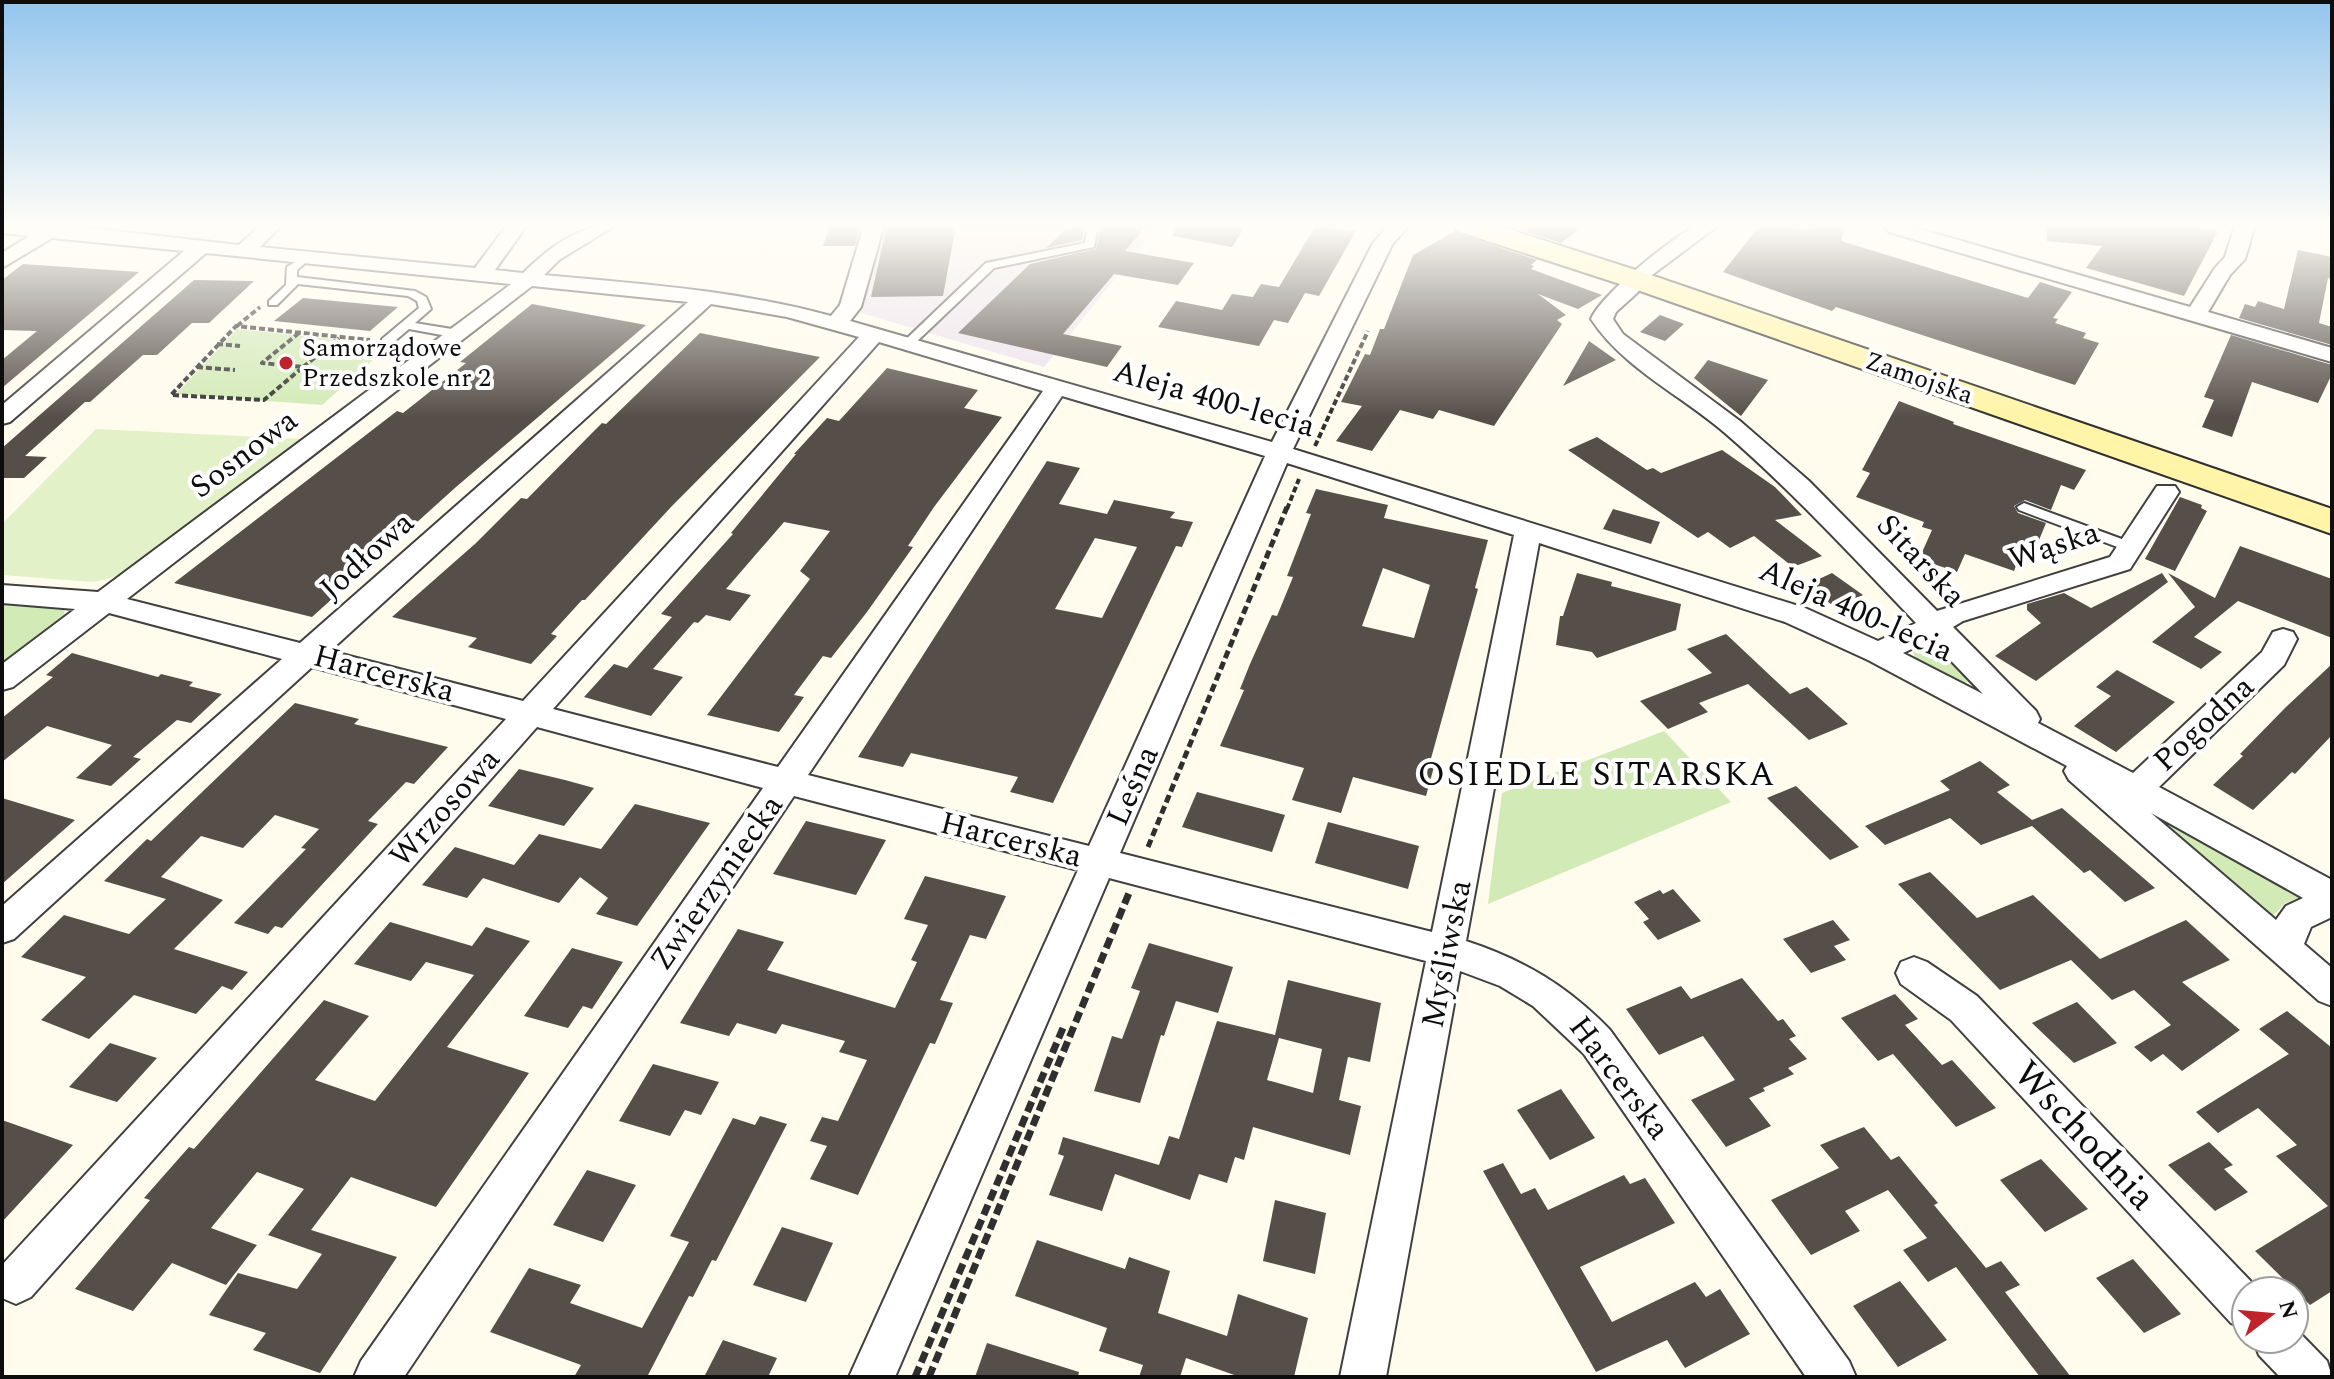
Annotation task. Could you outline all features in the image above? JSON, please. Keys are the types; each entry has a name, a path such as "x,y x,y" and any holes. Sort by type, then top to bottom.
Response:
{"street":[{"path":"2,417 152,289"},
{"name":"Sosnowa","path":"2,679 514,289"},
{"name":"Aleja 400-lecia","path":"619,289 706,297 789,311 836,323 1311,462 1764,603 1878,653 2047,741"},
{"path":"836,323 850,307 855,289"},
{"name":"Leśna","path":"872,1377 1279,453 1360,289"},
{"name":"Sitarska","path":"1628,289 1603,315 1603,323 1611,335 1731,426 1800,487 2047,741 2130,799 2285,949 2332,990"},
{"name":"Zamojska","path":"1664,289 2332,522"},
{"path":"2110,289 2332,355"},
{"path":"2196,315 2212,289"},
{"name":"Jodłowa","path":"2,928 706,297"},
{"name":"Wrzosowa","path":"16,1282 874,334"},
{"name":"Zwierzyniecka","path":"377,1377 1056,388"},
{"name":"Wąska","path":"1878,653 1953,614 2120,563 2133,548 2166,492"},
{"name":"Myśliwska","path":"1363,1377 1528,531"},
{"name":"Harcerska","path":"2,594 104,602 1137,873 1448,951 1500,968 1528,980 1562,1004 1578,1021 1617,1069 1833,1377"},
{"name":"Pogodna","path":"2130,799 2157,767 2274,658 2283,639"},
{"path":"2130,799 2332,900"},
{"path":"2285,949 2288,929 2294,919 2332,900"},
{"name":"Wschodnia","path":"1914,973 1964,1008 2230,1291"},
{"path":"2290,1355 2311,1377"}],"lane":[{"path":"273,303 288,289"},
{"path":"386,342 425,309 422,299 394,289"},
{"path":"907,344 964,289"},
{"path":"407,325 458,334"},
{"path":"2024,507 2133,548"}],"path":[{"path":"259,308 216,344 171,395 264,400 340,337"},
{"path":"929,1377 1292,493 1303,470 1311,462 1373,320"},
{"path":"236,326 386,342"},
{"path":"299,333 262,363 303,367"},
{"path":"216,344 240,346"},
{"path":"196,366 235,370"}],"shaded area":[{"path":"864,289 1106,289 1044,367 858,312"}],"green space":[{"path":"237,329 390,345 322,405 176,394"},
{"path":"96,429 303,439 122,575 94,582 2,575 2,524"},
{"path":"2,601 64,605 65,624 2,671"},
{"path":"1920,648 1943,651 1970,681 1962,684 1916,661 1913,651"},
{"path":"1664,731 1731,802 1488,904 1502,793"},
{"path":"2170,822 2302,897 2285,903 2272,917 2163,825"}],"building":[{"path":"2,289 119,289 2,388 2,360 37,331 2,330"},
{"path":"183,289 245,289 209,323 192,323 157,355 143,355 90,402 85,402 25,456 47,457 24,478 2,478 2,448"},
{"path":"873,289 944,289 943,296 871,297"},
{"path":"1004,289 1101,289 1063,334 1122,346 1107,367 958,333"},
{"path":"1258,289 1323,289 1319,296 1305,293 1288,323 1274,320 1259,346 1158,327 1176,301 1222,310 1232,294 1253,297"},
{"path":"1400,289 1587,289 1602,295 1578,309 1538,294 1566,315 1557,320 1562,324 1494,426 1439,410 1433,419 1400,410 1372,451 1336,441 1362,406 1341,402 1365,354 1370,355 1380,329 1384,329"},
{"path":"1772,289 2000,289 2028,298 2034,289 2064,289 2072,292 2053,318 2058,319 2055,323 2086,333 2083,338 2099,343 2075,385 1836,307 1832,311"},
{"path":"2161,289 2187,289 2184,296"},
{"path":"2289,289 2326,289 2319,323 2332,327 2332,345 2239,318 2245,304 2255,307 2258,301 2284,309"},
{"path":"303,298 398,307 370,331 274,321"},
{"path":"532,304 646,325 456,487 312,617 174,583 397,411 403,413 466,363 460,362"},
{"path":"1660,315 1684,324 1665,341 1640,332"},
{"path":"700,333 820,357 582,600 551,634 557,636 531,664 468,647 477,638 392,617 476,543 521,498 527,499 602,423 606,424"},
{"path":"2231,335 2332,365 2332,374 2318,403 2252,382 2232,437 2202,427 2214,400 2204,397"},
{"path":"1589,341 1616,360 1563,386"},
{"path":"1708,360 1768,380 1741,416 1694,378"},
{"path":"887,368 978,390 964,408 1002,417 934,507 908,546 913,547 867,612 831,658 823,656 794,695 804,697 779,732 707,715 810,579 800,571 830,531 784,522 726,589 751,595 730,621 706,615 698,623 694,622 653,669 683,677 651,716 584,697 614,664 627,668 672,617 661,614 733,534 794,454 827,418 839,421"},
{"path":"1899,401 1953,424 2086,470 2074,490 2061,485 2051,510 2025,500 2014,506 2018,513 2046,523 2037,545 2025,541 2014,571 1965,554 1957,572 1919,559 1932,530 1922,527 1924,522 1856,497 1870,473 1862,470"},
{"path":"1597,437 1647,470 1653,468 1661,473 1722,450 1775,487 1802,515 1775,520 1822,556 1793,567 1754,536 1730,548 1708,532 1698,538 1568,450"},
{"path":"1047,461 1080,468 1059,504 1107,514 1114,500 1175,512 1170,518 1193,522 1182,547 1176,546 1053,803 1010,792 1018,777 911,753 903,767 858,757","holes":["1095,538 1137,547 1102,618 1055,609"]},
{"path":"1316,489 1388,505 1384,518 1488,540 1475,588 1478,589 1430,762 1435,763 1426,796 1353,777 1341,813 1292,800 1304,768 1220,746 1244,690 1240,689 1250,664 1272,615 1277,616 1293,577 1287,576 1311,514 1306,513","holes":["1383,568 1430,585 1414,638 1362,626"]},
{"path":"2180,497 2202,505 2201,508 2207,511 2175,571 2145,559"},
{"path":"1613,509 1660,522 1651,544 1603,529"},
{"path":"2240,546 2332,579 2332,638 2238,601 2194,637 2222,652 2201,669 2152,642 2195,607 2168,573 2215,598"},
{"path":"1577,573 1612,582 1611,586 1681,604 1676,630 1597,658 1592,652 1556,645 1560,616 1563,616"},
{"path":"1832,573 1863,595 1836,608 1806,585"},
{"path":"2162,573 2168,582 2036,681 1995,656 2041,623 2027,610 2027,604 2064,593 2091,608"},
{"path":"1726,634 1790,694 1807,687 1848,724 1809,740 1748,684 1699,703 1708,712 1668,729 1640,701 1712,673 1687,649"},
{"path":"72,653 158,677 161,674 193,682 189,686 222,694 191,723 177,720 133,757 141,759 111,786 76,778 112,745 47,726 2,762 2,718 53,677 46,675"},
{"path":"2332,664 2332,735 2295,774 2292,772 2253,810 2213,785 2286,707"},
{"path":"2117,670 2175,702 2116,752 2074,726 2111,696 2096,687"},
{"path":"295,703 359,719 354,724 448,747 414,784 406,782 368,821 378,824 282,928 275,926 268,934 234,923 306,849 301,848 319,829 275,815 243,848 201,836 161,877 223,900 174,949 248,972 232,990 222,986 196,1014 134,995 89,1039 41,1020 86,977 21,957 64,915 129,934 166,899 104,881 147,839 151,841"},
{"path":"1980,761 2010,785 1997,792 2032,820 2062,808 2155,888 2125,902 2090,870 2084,873 2032,826 1981,845 1950,818 1885,845 1865,826 1950,790 1940,781"},
{"path":"519,769 594,788 564,826 488,806"},
{"path":"1796,786 1859,847 1830,860 1767,798"},
{"path":"1197,792 1285,815 1272,852 1182,827"},
{"path":"2,798 75,820 2,884"},
{"path":"635,804 710,823 637,926 596,914 608,898 580,877 559,903 483,878 467,898 422,885 455,847 514,865 539,834 601,849"},
{"path":"806,821 886,840 856,895 773,874"},
{"path":"1328,822 1419,846 1408,889 1315,863"},
{"path":"1930,872 1977,918 2033,895 2100,959 2186,920 2230,960 2182,982 2240,1030 2182,1071 2163,1054 2151,1062 2134,1047 2171,1025 2134,990 2112,1000 2071,960 2000,990 1898,884"},
{"path":"925,876 1006,896 986,939 970,935 940,1000 953,1003 935,1044 930,1043 858,1195 810,1179 827,1146 810,1141 822,1117 838,1121 867,1060 839,1052 845,1041 782,1024 776,1034 737,1023 729,1036 680,1023 738,929 784,942 767,970 895,1008 917,962 911,960 928,925 904,919"},
{"path":"1673,889 1701,921 1658,940 1643,922 1649,919 1634,902 1660,890 1663,894"},
{"path":"1833,920 1850,940 1834,946 1846,960 1811,973 1783,939"},
{"path":"390,922 472,946 486,927 530,941 447,1047 529,1073 436,1207 351,1177 311,1230 397,1257 320,1373 253,1350 266,1333 209,1315 238,1273 297,1289 322,1254 268,1235 304,1189 257,1172 211,1228 257,1245 226,1285 172,1263 133,1311 75,1289 150,1200 144,1198 189,1147 194,1149 324,1000 369,1016 315,1080 375,1101 474,975 426,962 411,981 354,964"},
{"path":"1149,943 1233,967 1218,1013 1176,1001 1164,1036 1161,1035 1140,1103 1094,1091 1112,1036 1122,1039 1140,991 1131,988"},
{"path":"572,948 623,962 592,1009 583,1006 568,1028 524,1016"},
{"path":"1742,978 1778,1021 1783,1019 1796,1036 1789,1039 1807,1059 1788,1068 1794,1074 1749,1098 1771,1126 1726,1147 1691,1100 1735,1080 1703,1036 1659,1055 1626,1009 1681,986 1691,999"},
{"path":"1288,980 1381,1003 1370,1062 1348,1057 1339,1100 1361,1106 1350,1155 1253,1127 1244,1160 1235,1157 1227,1183 1199,1174 1190,1200 1115,1174 1102,1211 1049,1195 1064,1156 1058,1154 1063,1137 1159,1165 1169,1136 1179,1139 1217,1021 1275,1035","holes":["1279,1038 1322,1049 1313,1093 1267,1080"]},
{"path":"1895,994 1918,1019 1905,1025 1942,1065 1952,1060 1996,1108 1956,1127 1893,1054 1878,1061 1841,1018"},
{"path":"2077,1002 2117,1043 2074,1063 2032,1023"},
{"path":"2287,1011 2332,1048 2332,1291 2310,1305 2310,1275 2279,1275 2255,1251 2328,1206 2276,1156 2297,1145 2258,1108 2218,1133 2196,1112 2289,1054 2259,1029"},
{"path":"110,1043 157,1058 117,1102 69,1087"},
{"path":"653,1064 719,1082 701,1115 685,1110 670,1136 619,1121"},
{"path":"1561,1089 1595,1138 1550,1160 1517,1110"},
{"path":"760,1116 787,1124 716,1261 712,1260 693,1297 689,1296 647,1377 574,1377 581,1365 490,1332 529,1268 581,1285 570,1303 642,1328 689,1242 670,1236 733,1118 755,1125"},
{"path":"2,1120 73,1145 2,1222"},
{"path":"1864,1127 1891,1160 1899,1156 1938,1203 1934,1205 1986,1268 2001,1261 2020,1285 2005,1292 2071,1377 2040,1377 1956,1267 1928,1282 1903,1250 1927,1238 1888,1190 1845,1211 1860,1231 1811,1255 1771,1200 1839,1168 1820,1145"},
{"path":"2209,1142 2233,1165 2224,1169 2248,1192 2215,1211 2168,1165"},
{"path":"2041,1159 2088,1209 2045,1232 2000,1180"},
{"path":"1503,1163 1521,1194 1535,1188 1548,1210 1624,1175 1630,1184 1645,1178 1675,1223 1580,1267 1612,1322 1695,1282 1706,1297 1720,1289 1750,1334 1685,1368 1667,1340 1596,1372 1483,1171"},
{"path":"587,1170 636,1185 603,1242 553,1225"},
{"path":"1275,1200 1326,1213 1315,1274 1263,1261"},
{"path":"782,1227 833,1243 806,1302 753,1285"},
{"path":"1037,1240 1125,1269 1129,1257 1170,1271 1158,1313 1227,1336 1238,1294 1308,1318 1294,1377 1240,1377 1186,1358 1180,1377 1139,1377 1143,1365 1099,1351 1107,1328 1015,1296"},
{"path":"2133,1259 2181,1314 2144,1333 2096,1278"},
{"path":"1900,1281 1947,1340 1898,1367 1853,1306"},
{"path":"723,1340 777,1358 768,1377 704,1377"},
{"path":"987,1343 1079,1372 1078,1377 975,1377"}],"place":[{"name":"Samorządowe Przedszkole nr 2","path":"286,363"}],"district":[{"name":"OSIEDLE SITARSKA","path":"1597,775"}]}
